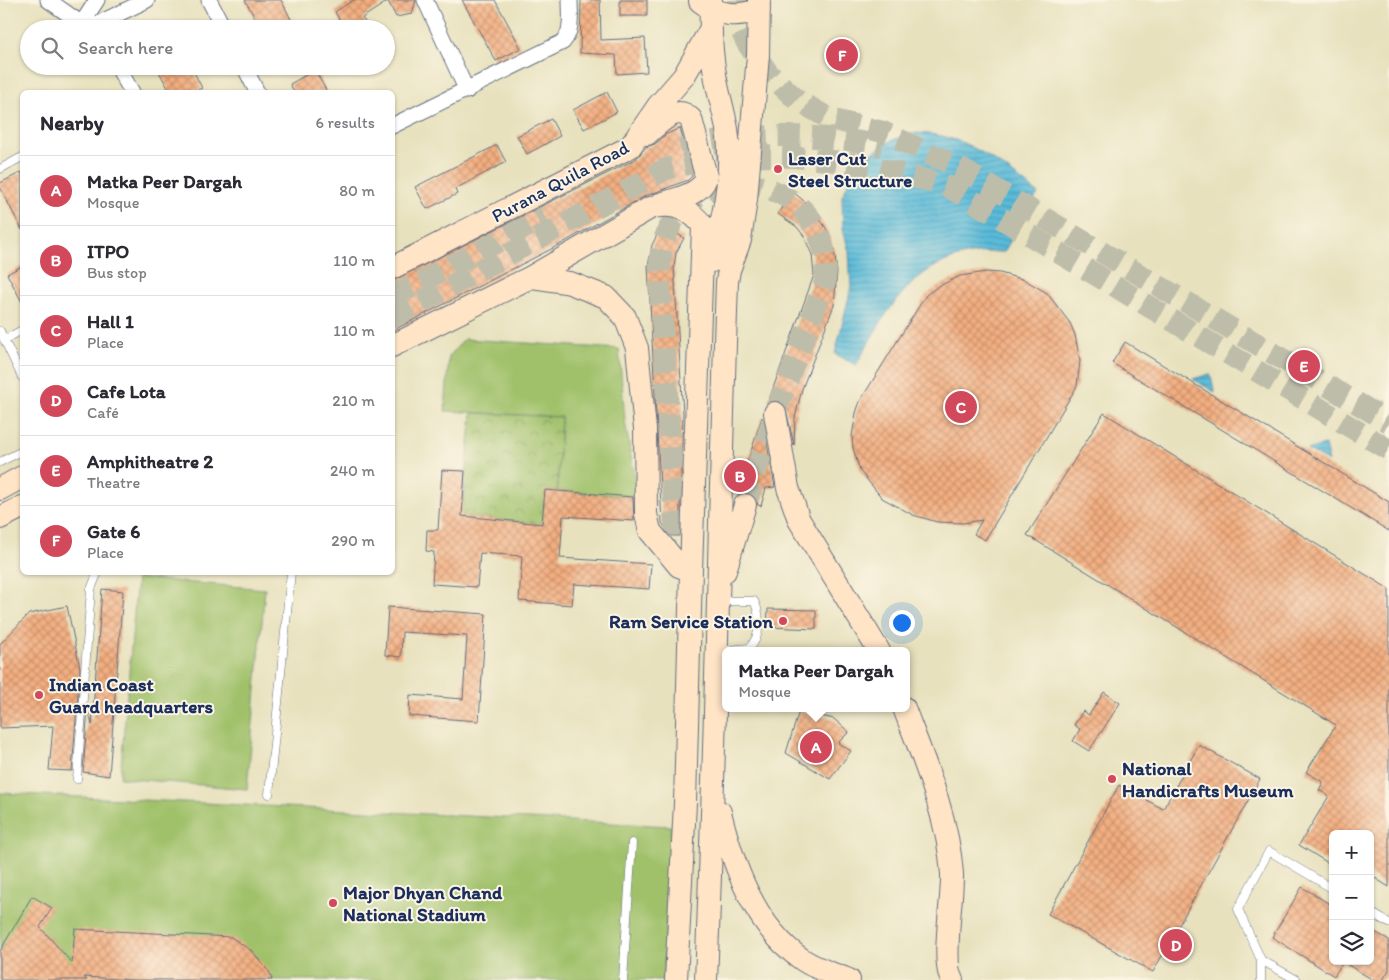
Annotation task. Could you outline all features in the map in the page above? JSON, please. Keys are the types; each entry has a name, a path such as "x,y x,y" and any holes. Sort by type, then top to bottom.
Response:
{"main road":[{"path":"702,298 724,205 728,172 727,130 715,80 707,10 734,16 759,5 758,55 746,200 740,240 728,270 727,282 716,600 714,794 706,980"},
{"name":"Purana Quila Road","path":"395,266 630,147 658,106 684,76 707,10"},
{"path":"395,345 531,277 650,208 696,191 704,184 706,176 692,119 684,113 672,114 630,147"},
{"path":"650,208 667,205 684,209 698,219 703,226 702,298 690,570 685,804 676,980"},
{"path":"531,277 570,283 606,297 625,317 637,348 645,429 646,514 650,531 679,566 690,570"},
{"path":"775,413 788,488 799,520 877,647"},
{"path":"0,489 20,478"},
{"path":"716,600 745,505"},
{"path":"0,518 20,509"},
{"path":"676,534 690,570"},
{"path":"905,712 938,801 949,851 952,895 947,963 952,980"},
{"path":"714,794 729,849 755,906 775,934 803,960 849,980"}],"street":[{"path":"48,0 78,20"},
{"path":"89,20 97,0"},
{"path":"101,20 147,0"},
{"path":"209,0 219,20"},
{"path":"425,0 467,91"},
{"path":"395,125 467,91 563,42 570,26 570,0"},
{"path":"123,75 131,90"},
{"path":"248,75 256,90"}],"lane":[{"path":"0,169 20,158"},
{"path":"0,331 20,373"},
{"path":"4,340 20,331"},
{"path":"0,462 20,451"},
{"path":"77,778 91,589 97,575"},
{"path":"269,794 291,575"},
{"path":"716,600 754,601 758,607 758,636 750,647"},
{"path":"716,651 722,650"},
{"path":"623,980 632,843"},
{"path":"1261,980 1261,960 1238,909 1269,851 1329,887"},
{"path":"1374,914 1389,923"},
{"path":"1261,960 1297,980"}],"green space":[{"path":"464,339 619,349 625,421 638,497 557,491 561,417 445,411 449,357"},
{"path":"472,413 561,417 557,491 545,491 542,524 462,516"},
{"path":"137,578 265,589 247,789 120,778"},
{"name":"Major Dhyan Chand National Stadium","path":"0,793 671,826 663,980 0,980"}],"water":[{"path":"912,133 932,134 949,138 980,151 1038,193 1004,252 975,253 951,259 930,269 912,283 883,320 856,365 835,354 851,288 849,252 843,229 842,196 852,175 868,156 890,141"},
{"path":"1210,374 1215,392 1193,379"},
{"path":"1325,445 1329,462 1307,450"}],"building":[{"path":"245,0 281,0 291,20 256,20"},
{"path":"353,0 416,0 412,14 396,17 388,1 362,18 364,20 339,20 335,12"},
{"path":"462,0 495,0 521,48 496,61"},
{"path":"581,0 600,0 601,40 645,38 647,72 617,74 616,55 580,53"},
{"path":"620,0 647,0 647,16 620,16"},
{"path":"161,75 196,75 202,88 198,90 169,90"},
{"path":"306,75 318,75 326,90 293,90 290,84"},
{"path":"607,92 617,112 584,129 573,110"},
{"path":"551,119 560,136 527,154 517,136"},
{"path":"680,128 692,176 688,180 643,197 561,244 395,329 395,280 636,159 646,147 655,144 665,135"},
{"path":"497,145 506,162 455,189 457,194 427,209 415,187"},
{"path":"20,173 20,226 0,187 0,183"},
{"path":"791,190 811,207 826,228 834,249 837,272 834,305 802,389 795,418 794,445 785,405 779,401 768,402 814,275 812,255 804,236 797,227 778,214"},
{"path":"662,225 684,238 676,253 674,267 683,414 679,536 671,536 662,523 648,266 652,245"},
{"path":"20,267 20,298 7,274"},
{"path":"986,272 1000,273 1025,280 1047,293 1070,323 1075,335 1080,361 1077,386 985,540 974,534 982,520 963,523 937,522 913,515 882,498 860,471 853,448 852,436 860,401 926,295 937,287 960,276"},
{"path":"1125,342 1389,502 1389,531 1112,363"},
{"path":"1104,413 1389,589 1389,887 1374,878 1374,830 1329,830 1329,864 1299,845 1329,796 1319,790 1323,782 1306,772 1336,725 1027,535"},
{"path":"762,417 775,487 766,488 761,506 758,505 755,496 749,493 737,495"},
{"path":"442,470 465,471 462,516 542,524 545,490 633,497 634,521 563,516 560,558 651,564 649,589 574,584 572,605 519,601 522,556 480,553 477,587 432,584 434,552 426,551 427,530 438,530"},
{"path":"102,589 123,591 109,776 83,772 88,709 92,725"},
{"name":"Indian Coast Guard headquarters","path":"67,606 80,668 72,771 49,770 53,726 0,728 0,644 29,614"},
{"path":"388,607 486,614 479,721 409,716 410,695 463,699 467,636 402,632 401,657 385,655"},
{"path":"768,609 816,610 816,629 767,627"},
{"path":"1104,692 1120,703 1089,751 1073,741 1080,729 1074,725 1083,711 1089,715"},
{"path":"799,712 834,719 849,732 838,743 851,751 830,779 786,753"},
{"path":"1199,745 1260,779 1153,972 1048,914 1119,785 1163,809"},
{"path":"1302,887 1329,904 1329,965 1341,965 1334,976 1272,937"},
{"path":"32,896 52,908 40,927 72,963 75,929 231,937 252,951 270,973 272,980 134,980 84,977 87,980 0,980 0,951"},
{"path":"1374,931 1389,940 1389,970 1383,980 1373,980 1348,965 1374,965"}],"tunnel":[{"path":"738,0 739,26 747,43 769,74 797,100 830,119 883,132 956,166 1389,422"},
{"path":"681,150 729,140 781,136 833,138 882,146"},
{"path":"395,316 666,169 701,161 736,157 772,156 844,162 915,177 949,187 1389,450"},
{"path":"676,535 660,289 662,249 663,243 679,213 703,194 731,185 760,186 787,197 809,217 823,246 825,282 775,413 745,505"},
{"path":"395,295 545,217"}],"place":[{"name":"Gate 6","path":"842,55"},
{"name":"Laser Cut Steel Structure","path":"778,169"},
{"name":"Amphitheatre 2","path":"1304,366"},
{"name":"Hall 1","path":"961,407"},
{"name":"ITPO","path":"740,476"},
{"name":"Ram Service Station","path":"783,621"},
{"name":"Indian Coast Guard headquarters","path":"39,695"},
{"name":"Matka Peer Dargah","path":"816,747"},
{"name":"National Handicrafts Museum","path":"1112,779"},
{"name":"Major Dhyan Chand National Stadium","path":"333,903"},
{"name":"Cafe Lota","path":"1176,945"}]}
